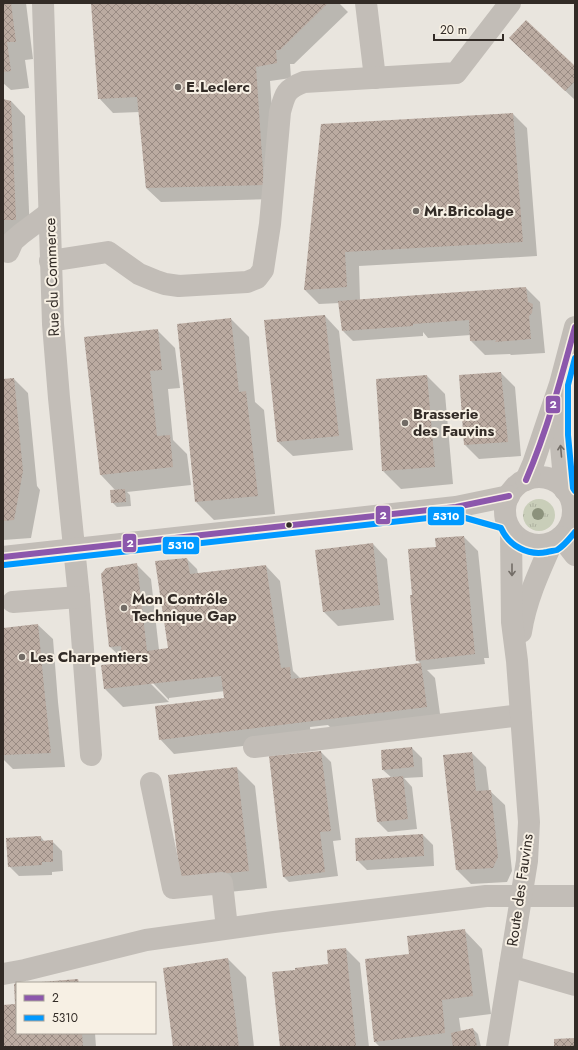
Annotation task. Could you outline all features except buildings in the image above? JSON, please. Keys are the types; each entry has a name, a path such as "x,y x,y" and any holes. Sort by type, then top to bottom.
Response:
{"street":[{"name":"Rue du Commerce","path":"43,3 53,324 75,549 91,755"},
{"path":"366,3 375,78"},
{"path":"50,261 108,252 140,274 156,282 179,286 247,282 257,278 263,270 270,224 280,112 284,96 289,90 304,82 456,73 510,3"},
{"path":"8,252 13,241 20,234 49,214"},
{"path":"526,480 560,384 575,327"},
{"path":"560,384 560,435 571,502 572,516 569,527 563,539 541,545 530,544 519,539 509,526 505,514 506,505 513,489 526,480 536,478 547,478 557,482 571,502"},
{"path":"3,557 456,506 509,496"},
{"path":"456,506 509,526"},
{"name":"Route des Fauvins","path":"498,1047 527,861 529,822 518,661 512,622 509,526"},
{"path":"563,539 575,555"},
{"name":"Route des Fauvins","path":"518,661 526,607 533,585 563,539"},
{"path":"13,602 79,596"},
{"path":"254,747 521,715"},
{"path":"151,783 173,888 222,883 227,928"},
{"path":"3,974 146,940 227,928 486,896 575,896"},
{"path":"510,966 575,985"}],"green space":[{"path":"536,499 542,499 551,503 555,515 551,527 542,531 536,531 527,527 523,518 523,512 527,503"}],"transit line":[{"name":"2","path":"526,480 547,424 575,327"},
{"name":"5310","path":"575,358 568,385 568,435 573,488 575,491"},
{"name":"2","path":"3,557 456,507 509,496"},
{"name":"5310","path":"4,565 455,515 501,528 504,534 514,545 526,551 540,553 557,550 565,544 575,532"}],"place":[{"name":"E.Leclerc","path":"178,87"},
{"name":"Mr.Bricolage","path":"416,211"},
{"name":"Brasserie des Fauvins","path":"405,423"},
{"name":"Mon Contrôle Technique Gap","path":"124,608"},
{"name":"Les Charpentiers","path":"22,657"}]}
